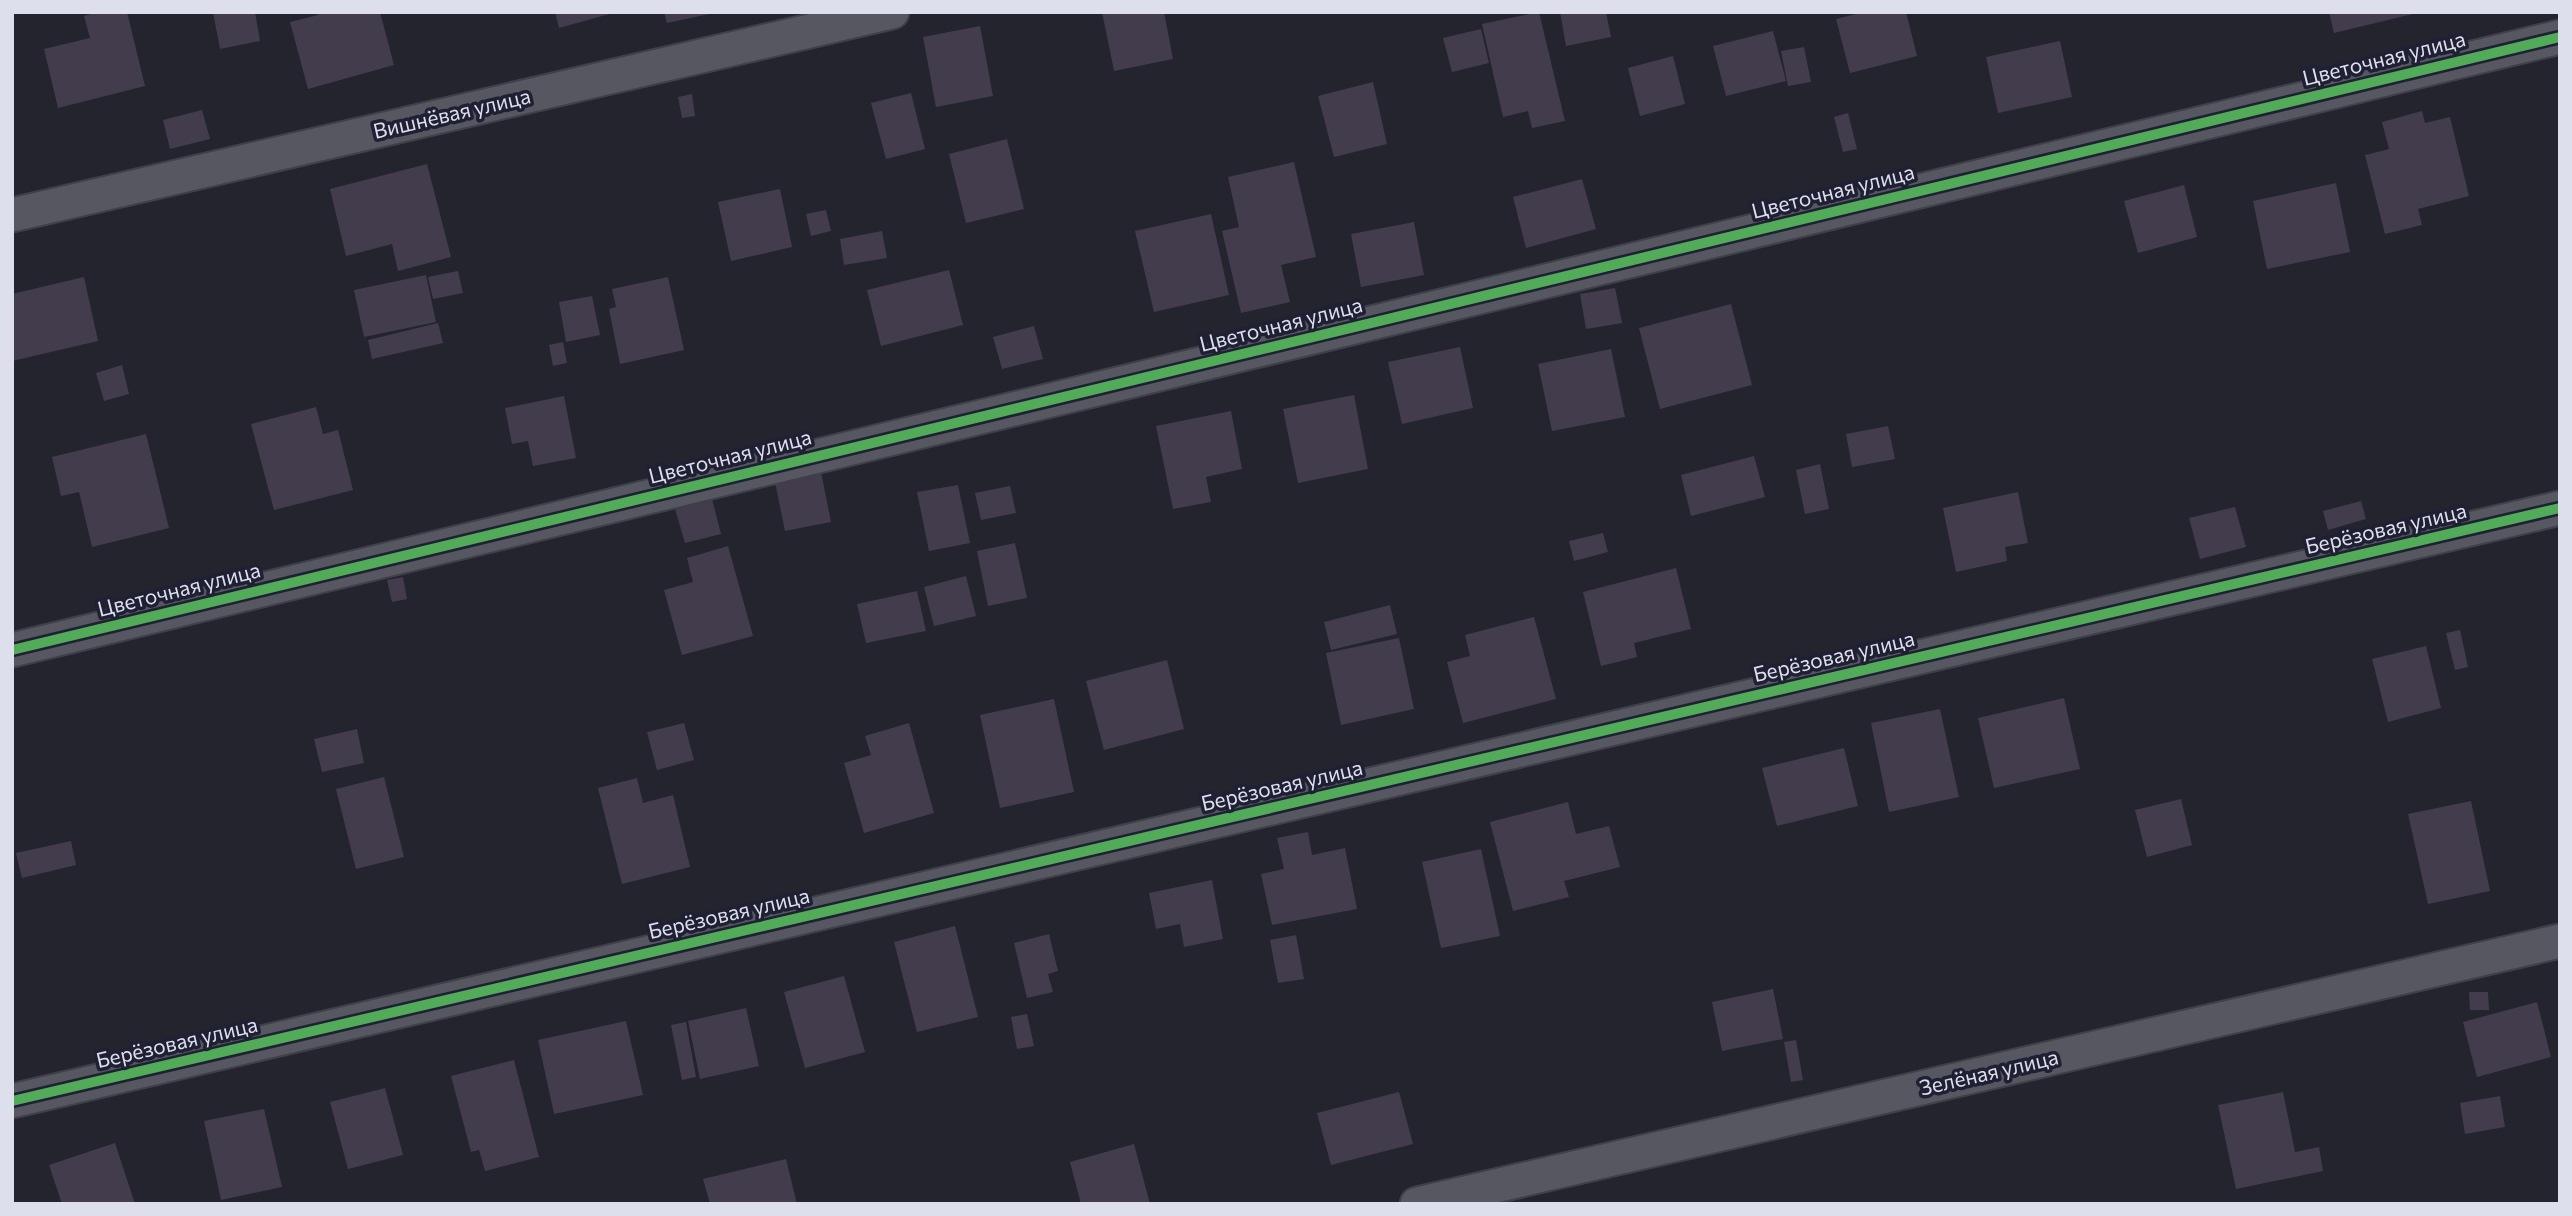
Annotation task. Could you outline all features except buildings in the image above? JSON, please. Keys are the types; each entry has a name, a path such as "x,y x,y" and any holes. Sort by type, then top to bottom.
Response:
{"street":[{"name":"Вишнёвая улица","path":"12,215 892,12"},
{"name":"Цветочная улица","path":"12,650 2560,37"},
{"name":"Берёзовая улица","path":"12,1101 2560,508"},
{"name":"Зелёная улица","path":"1418,1204 2560,941"}],"cycle path":[{"path":"12,650 2560,37"},
{"path":"12,1101 2560,508"}]}
